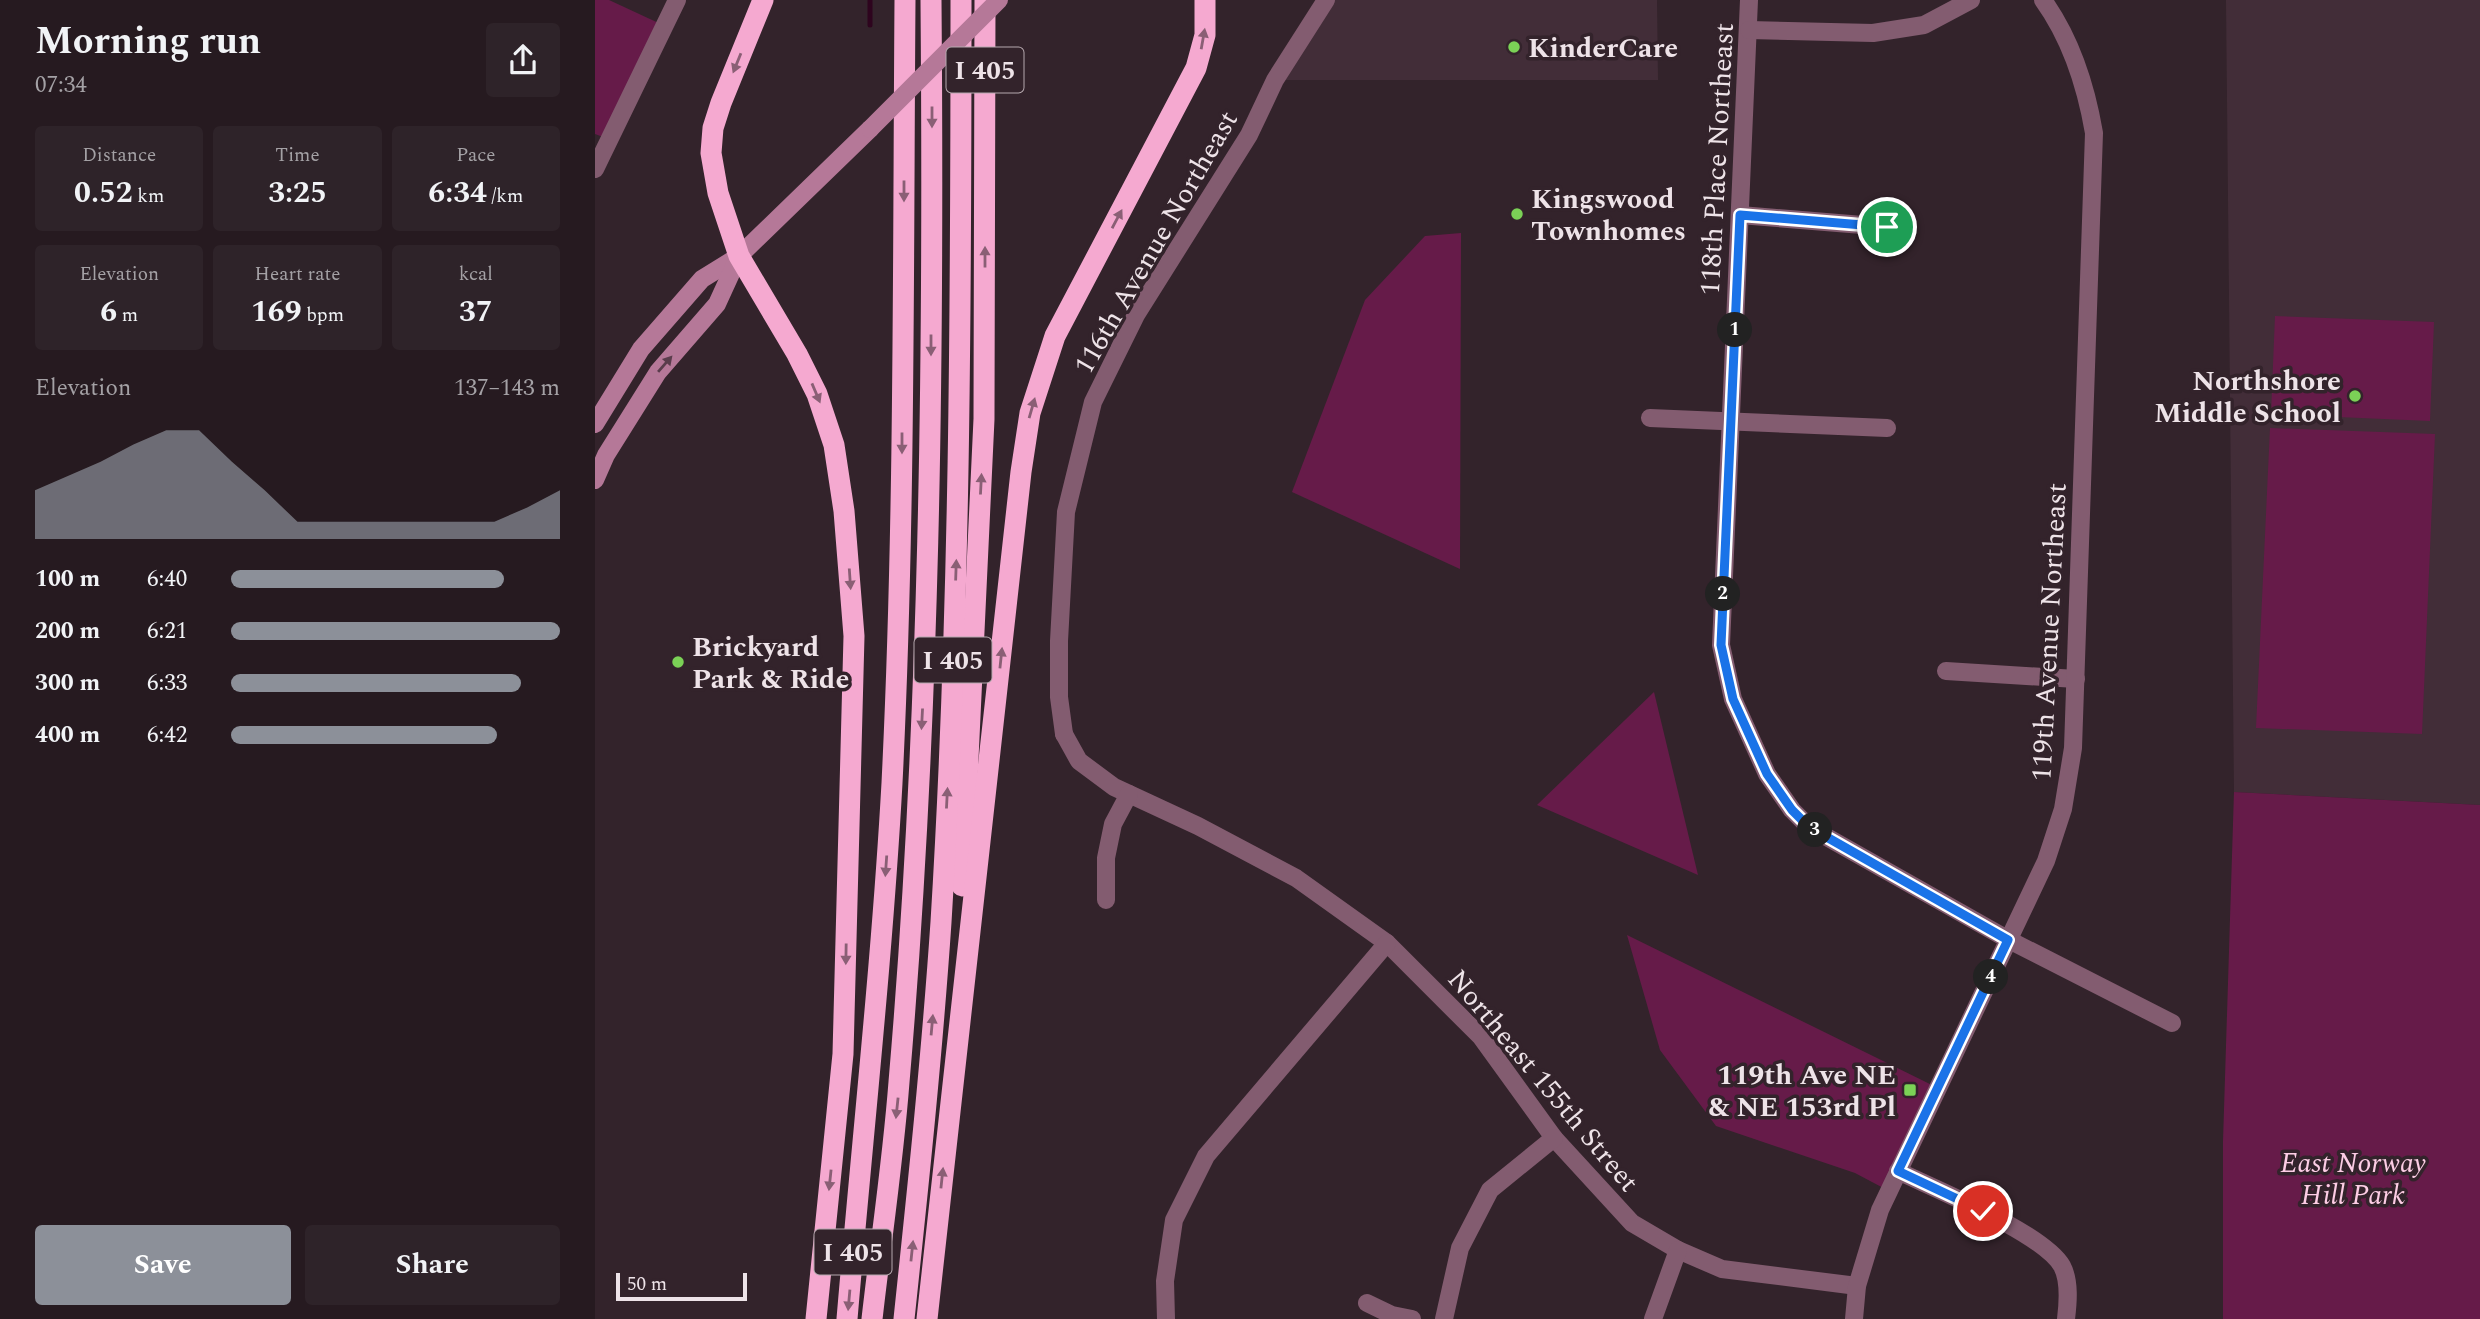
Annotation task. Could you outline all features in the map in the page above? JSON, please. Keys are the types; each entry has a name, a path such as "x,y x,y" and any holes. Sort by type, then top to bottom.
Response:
{"highway":[{"path":"763,0 721,103 711,153 718,193 739,256 797,354 817,394 834,445 844,511 854,636 843,1054 816,1319"},
{"name":"I 405","path":"847,1319 892,784 902,501 905,0"},
{"name":"I 405","path":"872,1319 901,1057 926,645 931,374 931,0"},
{"name":"I 405","path":"904,1319 922,1158 940,937 950,740 959,494 961,0"},
{"name":"I 405","path":"927,1319 952,1091 984,419 985,0"},
{"path":"986,139 997,0"},
{"path":"952,1091 1021,472 1030,414 1055,335 1196,68 1205,35 1205,0"},
{"name":"I 405","path":"859,1184 883,1234"}],"main road":[{"path":"595,424 610,396 650,339 702,279 739,256 870,129 997,0"},
{"path":"595,480 613,443 657,372 717,304 739,256"}],"street":[{"path":"595,169 677,0"},
{"name":"116th Avenue Northeast","path":"1064,734 1059,697 1066,512 1093,402 1136,315 1249,135 1275,80 1327,0"},
{"name":"118th Place Northeast","path":"1749,0 1721,645 1733,699 1767,774 1792,810 1809,827 2008,940"},
{"path":"1749,30 1873,33 1924,25 1971,0"},
{"name":"119th Avenue Northeast","path":"1854,1319 1857,1286 1880,1210 2046,861 2063,809 2073,748 2094,133 2090,108 2075,61 2043,0"},
{"path":"1740,215 1887,227"},
{"path":"1650,418 1887,428"},
{"path":"1946,671 2075,679"},
{"name":"Northeast 155th Street","path":"1064,734 1079,761 1114,787 1199,826 1296,878 1387,943 1481,1037 1554,1138 1632,1223 1678,1250 1723,1269 1857,1286"},
{"path":"1106,900 1106,858 1113,824 1129,794"},
{"path":"2008,940 2172,1023"},
{"path":"1166,1319 1165,1280 1174,1220 1206,1156 1387,943"},
{"path":"1444,1319 1460,1248 1490,1190 1554,1138"},
{"path":"1898,1171 1983,1211 2048,1249 2063,1267 2069,1297 2066,1319"},
{"path":"1654,1319 1678,1250"},
{"path":"1367,1303 1392,1315 1412,1319"}],"shaded area":[{"path":"1326,0 1657,0 1658,80 1279,80"},
{"name":"Northshore Middle School","path":"2226,0 2480,0 2480,805 2234,792"}],"green space":[{"path":"595,0 609,0 665,26 611,140 595,134"},
{"path":"1461,233 1460,569 1292,492 1365,300 1425,236"},
{"path":"2275,316 2434,322 2430,421 2271,414"},
{"path":"2270,428 2435,434 2422,734 2256,728"},
{"path":"1654,692 1698,875 1537,805"},
{"name":"East Norway Hill Park","path":"2234,792 2480,805 2480,1319 2223,1319 2223,1141"},
{"path":"1627,935 1938,1088 1889,1191 1855,1173 1716,1126 1660,1050"}],"waterway":[{"path":"870,0 870,25"}],"place":[{"name":"KinderCare","path":"1514,47"},
{"name":"Kingswood Townhomes","path":"1517,214"},
{"name":"Northshore Middle School","path":"2355,396"},
{"name":"Brickyard Park & Ride","path":"678,662"},
{"name":"119th Ave NE & NE 153rd Pl","path":"1910,1090"}],"route":[{"path":"1887,227 1740,215 1721,645 1733,699 1767,774 1792,810 1809,827 2008,940 1898,1171 1983,1211"}]}
